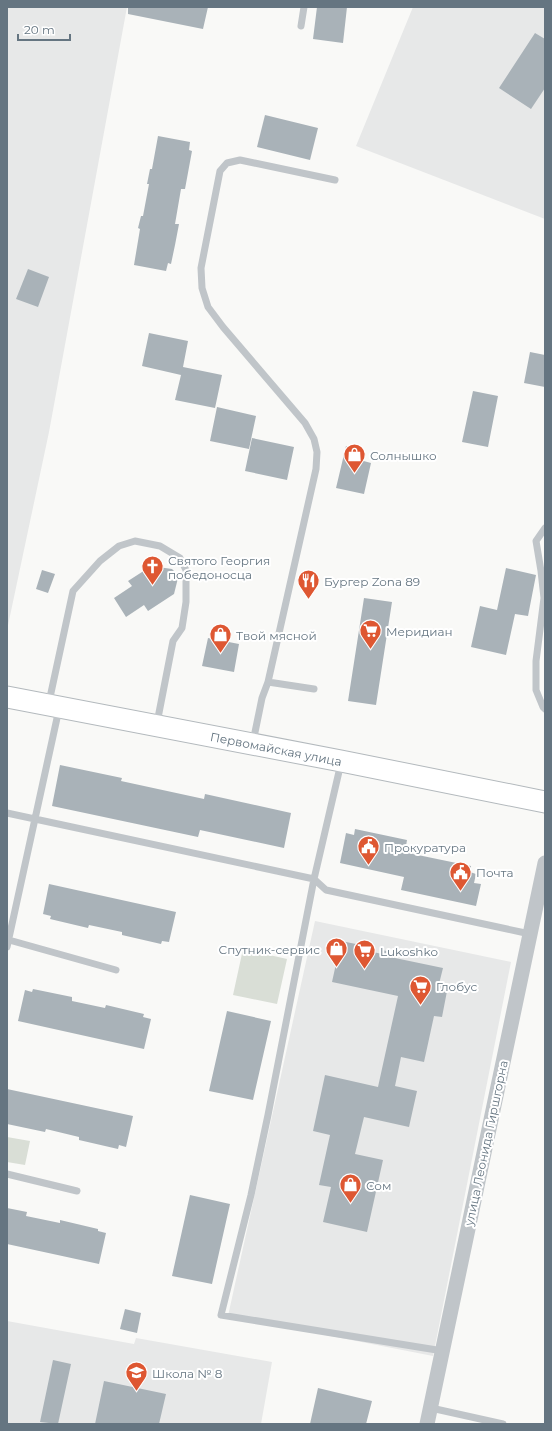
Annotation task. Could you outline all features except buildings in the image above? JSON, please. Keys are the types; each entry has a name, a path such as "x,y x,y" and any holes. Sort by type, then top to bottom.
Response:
{"main road":[{"name":"Первомайская улица","path":"7,697 545,802"}],"street":[{"name":"улица Леонида Гиршгорна","path":"427,1424 545,863"}],"lane":[{"path":"301,26 304,7"},
{"path":"252,745 262,698 268,682 316,469 317,452 314,439 305,423 223,327 208,307 202,288 201,268 220,171 227,163 240,160 335,180"},
{"path":"545,528 536,541 544,598 536,668 536,690 545,709"},
{"path":"116,970 8,944 34,818 73,591 100,561 118,546 135,541 160,546 180,558 186,570 186,602 182,628 173,641 157,726"},
{"path":"268,682 314,689"},
{"path":"341,761 314,880 251,1195 221,1315 443,1351"},
{"path":"7,813 314,880 326,890 530,934"},
{"path":"7,1174 77,1191"},
{"path":"430,1408 503,1424"}],"shaded area":[{"path":"7,7 127,7 49,432 7,630"},
{"path":"413,7 545,7 545,219 356,146"},
{"path":"315,921 511,962 433,1356 228,1316"},
{"path":"243,949 287,959 277,1004 233,995"},
{"path":"7,1137 30,1141 25,1165 7,1162"},
{"name":"Школа № 8","path":"7,1321 134,1344 136,1338 272,1362 261,1424 7,1424"}],"place":[{"name":"Солнышко","path":"354,474"},
{"name":"Святого Георгия победоносца","path":"152,586"},
{"name":"Бургер Zona 89","path":"309,600"},
{"name":"Меридиан","path":"370,650"},
{"name":"Твой мясной","path":"221,654"},
{"name":"Прокуратура","path":"368,866"},
{"name":"Почта","path":"461,892"},
{"name":"Спутник-сервис","path":"336,968"},
{"name":"Lukoshko","path":"364,970"},
{"name":"Глобус","path":"420,1006"},
{"name":"Сом","path":"350,1204"},
{"name":"Школа № 8","path":"137,1392"}]}
